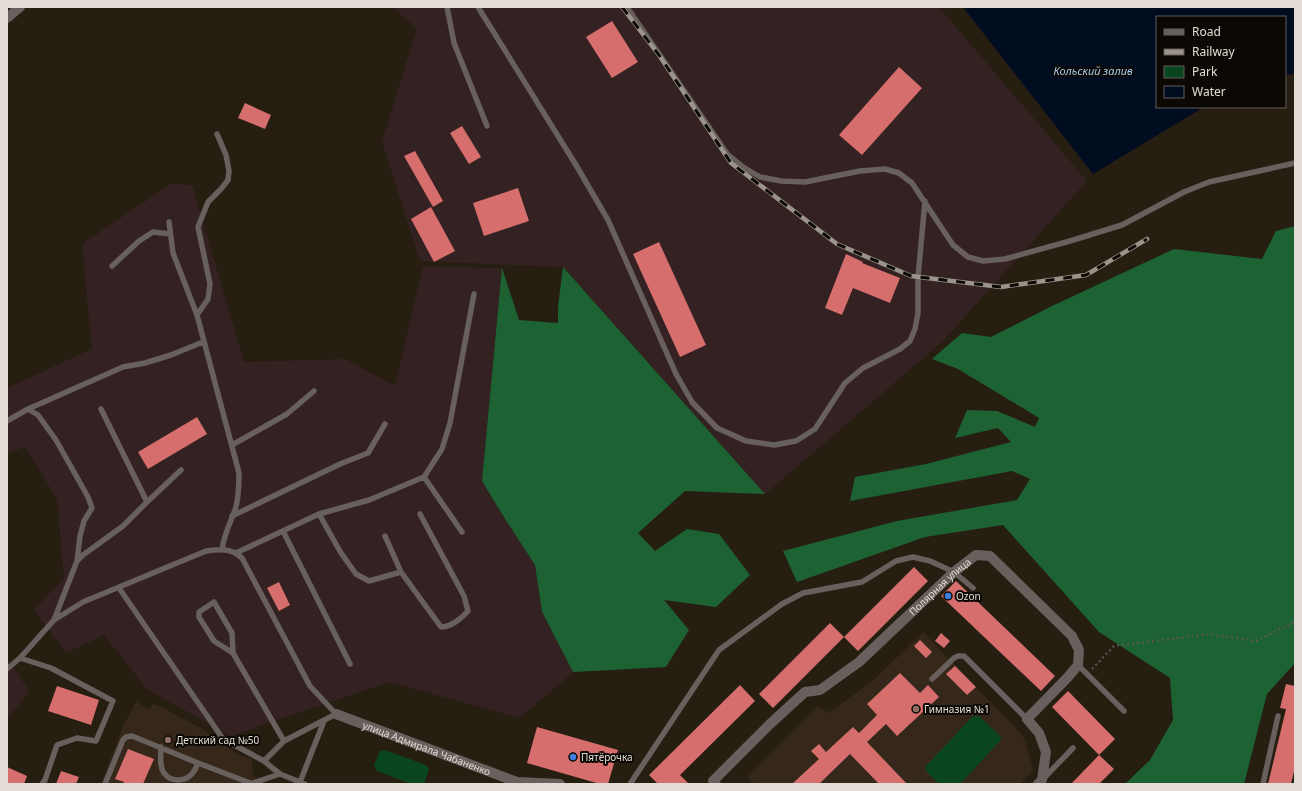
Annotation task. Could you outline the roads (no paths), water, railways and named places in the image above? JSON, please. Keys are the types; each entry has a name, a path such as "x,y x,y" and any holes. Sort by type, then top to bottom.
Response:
{"street":[{"path":"7,18 20,7"},
{"name":"Полярная улица","path":"716,784 713,781 770,724 805,692 820,690 860,662 954,572 976,555 990,556 1072,636 1079,650 1078,665"},
{"path":"1040,782 1046,752 1039,733 1027,719 1078,665"},
{"name":"улица Адмирала Чабаненко","path":"336,714 517,783 560,784"}],"lane":[{"path":"447,7 454,43 487,126"},
{"path":"478,7 576,165 608,220 676,374 692,402 718,428 739,438 746,441 774,445 796,440 815,429 845,383 863,368 900,350 910,341 915,329 918,313 918,277 925,202"},
{"path":"627,7 728,155 743,167 760,177 781,182 804,182 860,171 885,169 899,173 912,183 953,245 968,257 983,261 1005,259 1122,225 1184,192 1209,182 1295,163"},
{"path":"197,315 208,299 210,284 198,227 208,202 228,180 229,171 226,155 217,134"},
{"path":"169,222 173,253 197,315 239,473 239,489 235,509 223,539 222,549"},
{"path":"112,266 139,241 153,232 170,234"},
{"path":"236,553 319,514 369,500 424,477 442,449 450,423 474,294"},
{"path":"7,421 28,409 123,367 145,363 171,355 204,342"},
{"path":"232,445 287,414 314,391"},
{"path":"28,409 38,415 56,440 88,497 92,508 84,520 80,536 77,561 54,620"},
{"path":"101,409 147,502"},
{"path":"232,516 368,452 385,424"},
{"path":"77,561 123,526 181,470"},
{"path":"424,477 462,532"},
{"path":"319,514 341,553 356,574 369,581 401,572"},
{"path":"385,536 401,572 441,628 446,627 464,615 468,610 464,596 420,514"},
{"path":"283,531 350,664"},
{"path":"7,669 20,658 54,620 83,602 206,551 222,549 236,553 242,558 310,686 336,714 284,741 264,761"},
{"path":"630,784 719,650 782,604 803,594 862,582 896,561 913,558 930,561 954,572 973,588"},
{"path":"119,588 223,739 264,761 280,774 303,783 324,721"},
{"path":"233,653 214,641 199,617 199,612 214,602 232,633 233,653 284,741"},
{"path":"932,679 954,658 964,656 1027,719"},
{"path":"20,658 51,668 113,701 96,741 77,738 57,744 45,780 42,784"},
{"path":"1078,665 1124,711"},
{"path":"1263,784 1278,716"},
{"path":"105,784 123,740 126,737 132,736 250,784 280,774"},
{"path":"161,747 161,764 164,773 170,778 176,780 185,779 194,772 198,762"},
{"path":"1040,782 1072,748"}],"water":[{"name":"Кольский залив","path":"963,7 1295,7 1295,74 1286,75 1286,16 1156,16 1156,108 1202,108 1093,174"}],"railway":[{"path":"622,7 659,55 731,163 837,244 911,276 1001,287 1086,275 1147,239"}],"place":[{"name":"Ozon","path":"948,596"},
{"name":"Гимназия №1","path":"916,709"},
{"name":"Детский сад №50","path":"168,740"},
{"name":"Пятёрочка","path":"573,757"}]}
